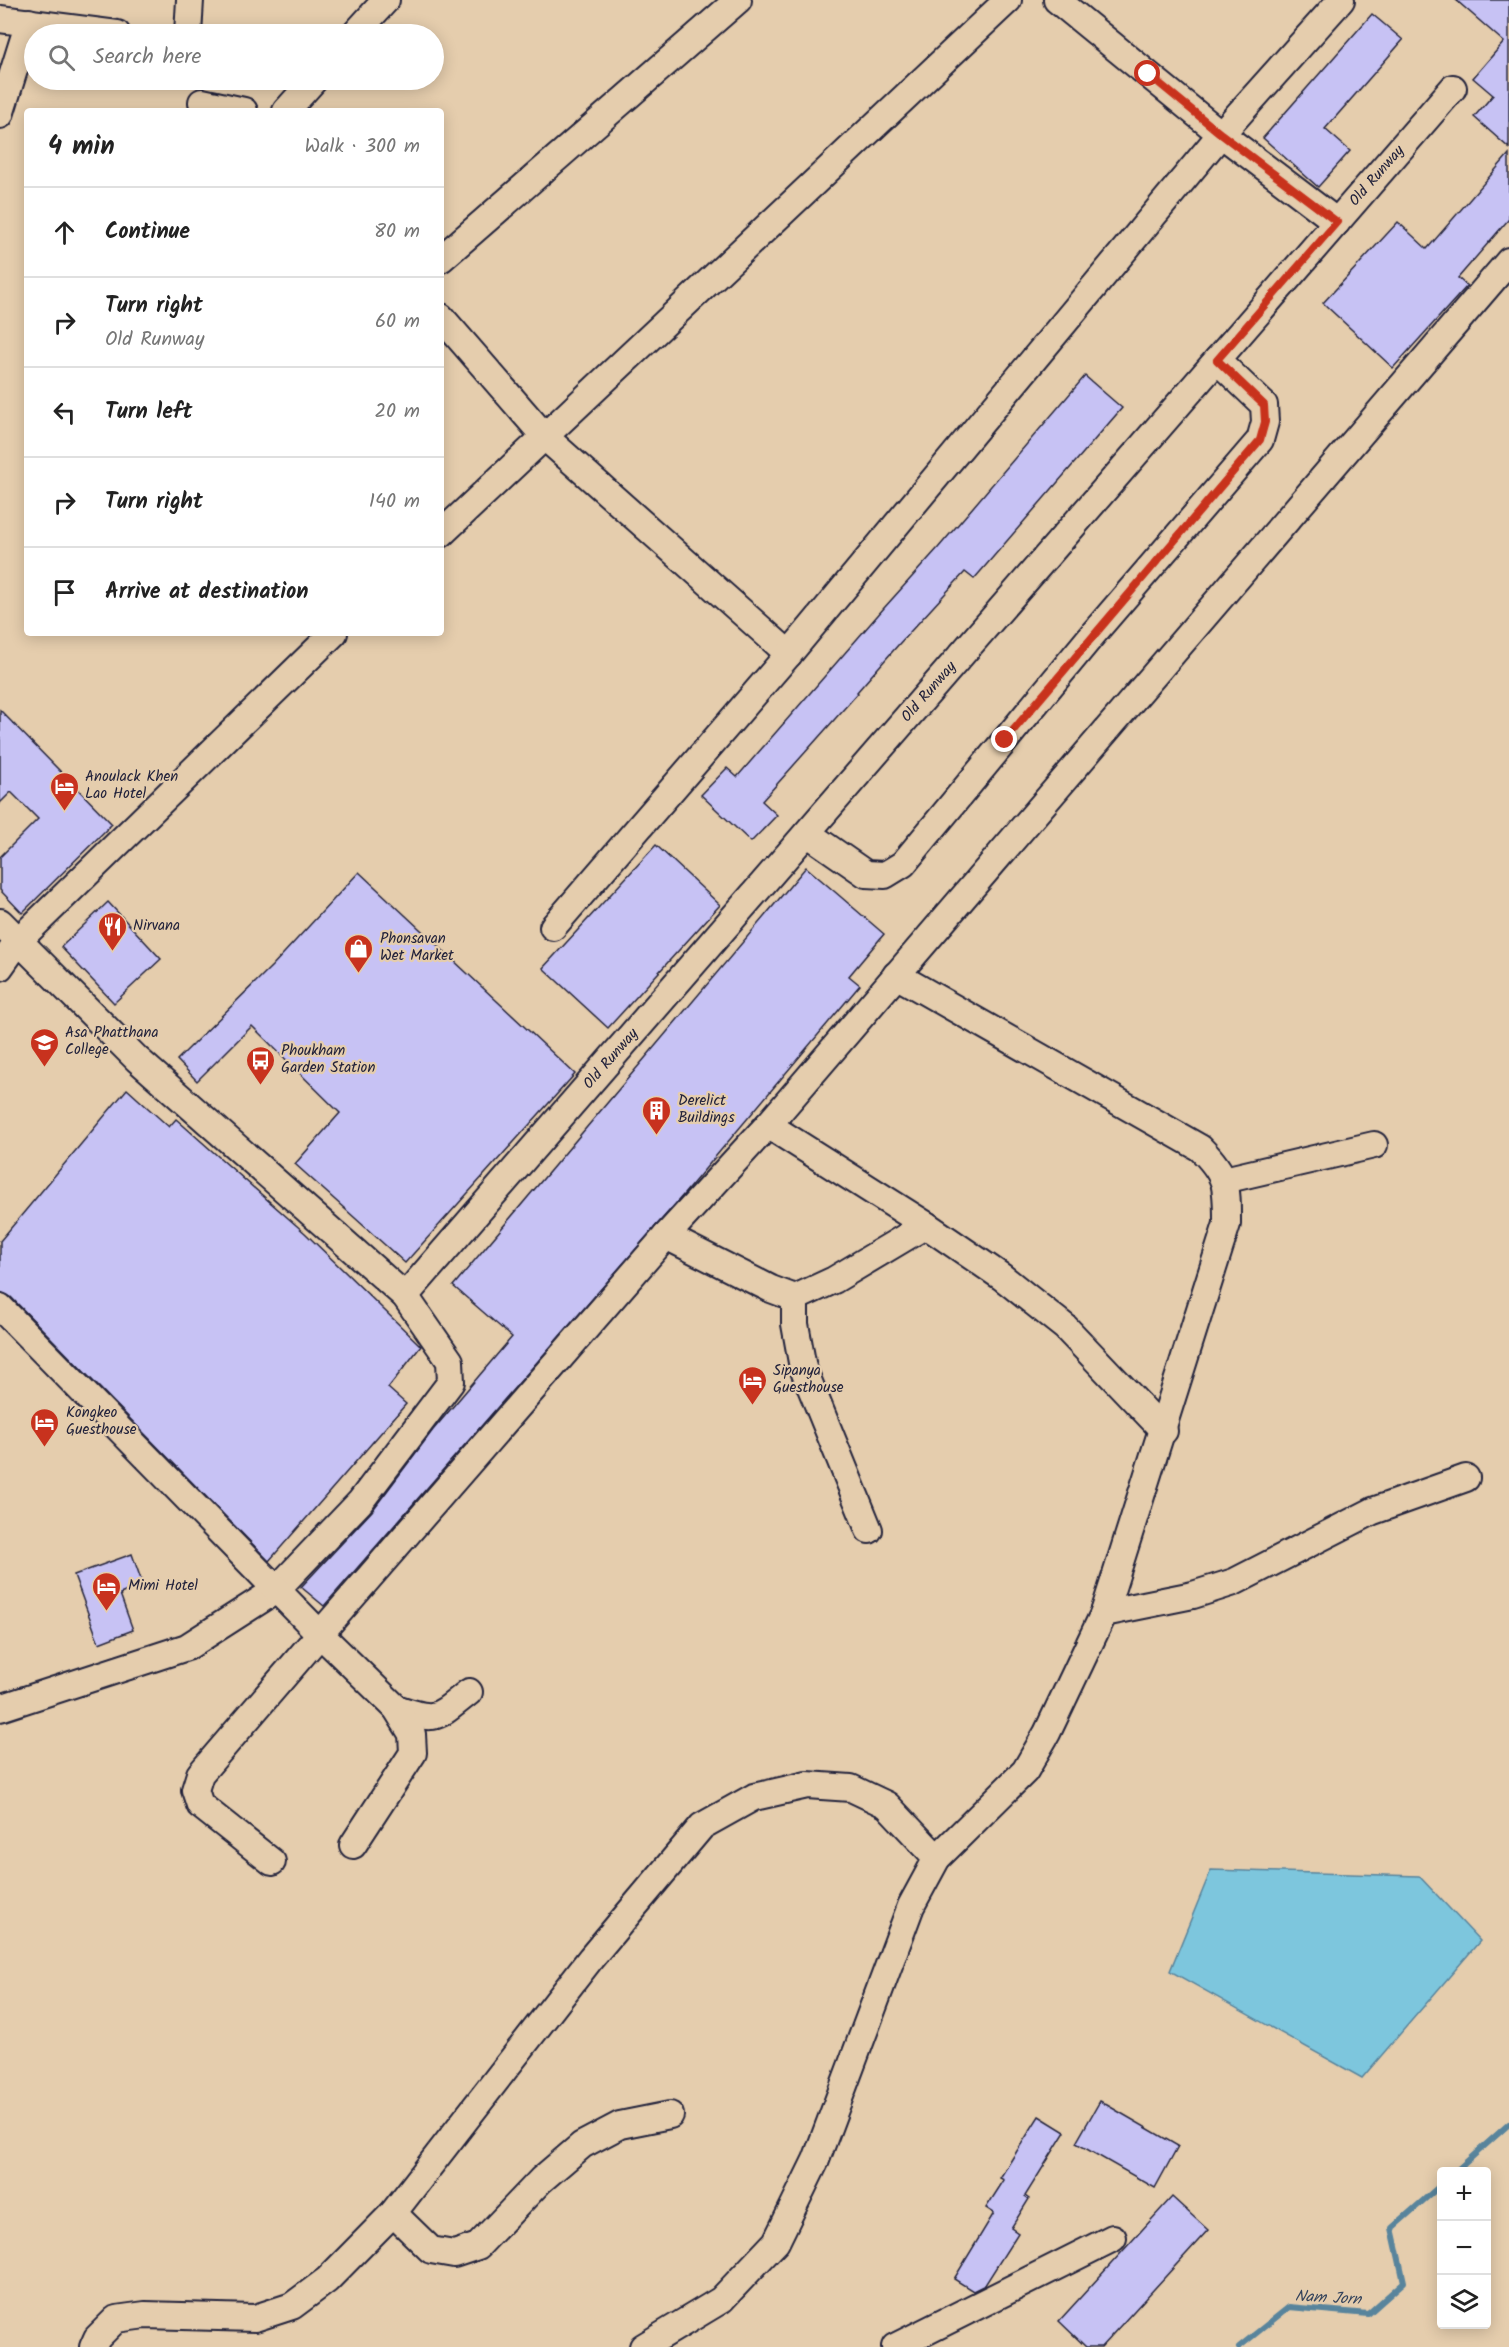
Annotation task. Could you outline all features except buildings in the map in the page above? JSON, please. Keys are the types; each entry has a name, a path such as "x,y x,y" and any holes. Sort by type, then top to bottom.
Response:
{"street":[{"path":"189,24 190,0"},
{"path":"364,24 386,0"},
{"path":"444,256 738,0"},
{"path":"444,531 1008,0"},
{"path":"1056,0 1221,134 1337,222"},
{"path":"553,927 789,654 1221,134 1341,0"},
{"path":"0,19 44,24"},
{"path":"0,115 24,38"},
{"name":"Old Runway","path":"405,1296 1453,88"},
{"path":"289,108 305,90"},
{"path":"200,98 234,108"},
{"path":"272,1862 200,1806 195,1790 200,1774 666,1236 768,1125 1509,261"},
{"path":"444,320 545,437 789,654"},
{"path":"807,833 866,874 885,875 903,864 1093,634 1260,440 1265,422 1264,405 1217,360"},
{"path":"0,967 19,940 325,636"},
{"path":"0,922 137,1059 405,1296 450,1361 451,1382 360,1502 276,1590 187,1647 0,1708"},
{"path":"643,2347 721,2300 776,2242 816,2160 911,1906 938,1858 1025,1771 1047,1733 1104,1613 1164,1431 1227,1224 1227,1189 1224,1180 1218,1166 1200,1148 896,975"},
{"path":"768,1125 926,1225 1002,1277 1065,1327 1164,1431"},
{"path":"1224,1180 1374,1145"},
{"path":"666,1236 771,1289 795,1298 834,1280 926,1225"},
{"path":"795,1298 795,1324 803,1368 869,1530"},
{"path":"0,1307 276,1590 396,1708 412,1734 413,1753 353,1845"},
{"path":"1104,1613 1193,1595 1234,1582 1373,1511 1466,1478"},
{"path":"396,1708 429,1718 443,1713 469,1692"},
{"path":"93,2347 97,2338 116,2319 145,2315 255,2318 292,2306 327,2280 393,2213 591,1958 702,1826 754,1797 807,1785 851,1788 886,1805 938,1858"},
{"path":"393,2213 431,2250 454,2254 478,2246 541,2180 582,2145 620,2125 670,2115"},
{"path":"895,2347 1113,2238"}],"water":[{"path":"1211,1870 1419,1876 1480,1941 1362,2078 1170,1971"}],"waterway":[{"name":"Nam Jorn","path":"1461,2167 1509,2124"},
{"name":"Nam Jorn","path":"1239,2347 1289,2307 1368,2314 1404,2282 1392,2228 1437,2188"}],"place":[{"name":"Anoulack Khen Lao Hotel","path":"64,812"},
{"name":"Nirvana","path":"112,952"},
{"name":"Phonsavan Wet Market","path":"359,974"},
{"name":"Asa Phatthana College","path":"44,1068"},
{"name":"Phoukham Garden Station","path":"260,1086"},
{"name":"Derelict Buildings","path":"657,1136"},
{"name":"Sipanya Guesthouse","path":"752,1406"},
{"name":"Kongkeo Guesthouse","path":"45,1448"},
{"name":"Mimi Hotel","path":"107,1612"}],"route":[{"path":"1005,740 1260,440 1265,422 1264,405 1217,360 1337,222 1221,134 1148,74"}]}
